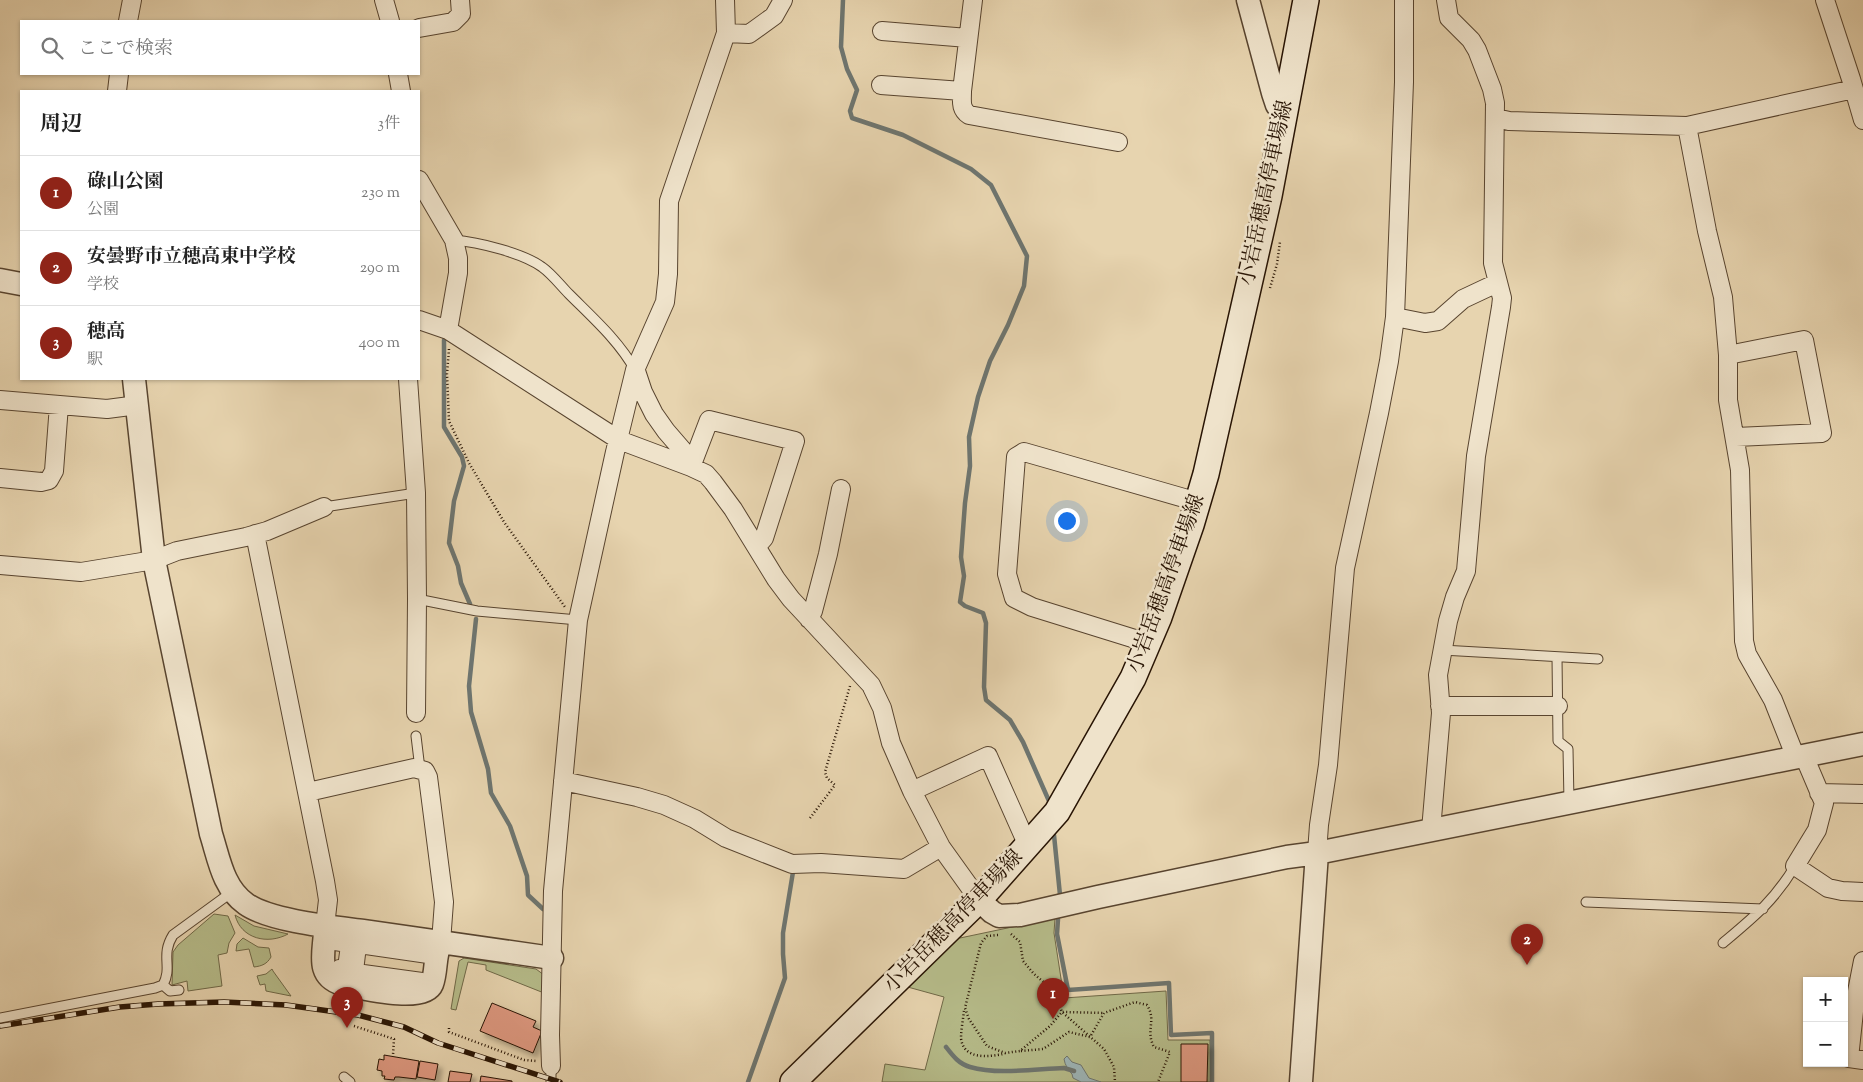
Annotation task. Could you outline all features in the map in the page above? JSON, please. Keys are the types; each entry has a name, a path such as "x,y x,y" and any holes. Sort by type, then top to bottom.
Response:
{"main road":[{"name":"小岩岳穂高停車場線","path":"793,1082 978,900 1057,812 1133,678 1159,617 1198,502 1226,388 1268,196 1306,0"}],"street":[{"path":"128,20 132,0"},
{"path":"384,0 390,20"},
{"path":"420,28 453,22 461,14 460,0"},
{"path":"551,1070 553,891 576,620 635,370 665,302 668,274 669,201 726,33 725,0"},
{"path":"726,33 749,34 774,16 783,0"},
{"path":"973,0 962,91 964,111 970,115 1118,142"},
{"path":"1248,0 1277,105 1285,109"},
{"path":"1301,1082 1319,825 1328,765 1345,568 1381,404 1395,317 1404,91 1404,0"},
{"path":"1431,830 1441,713 1438,675 1455,597 1466,571 1468,560 1476,456 1502,298 1493,263 1496,118 1492,90 1477,50 1471,40 1449,18 1446,0"},
{"path":"1825,0 1856,81 1863,120"},
{"path":"882,32 968,38"},
{"path":"116,90 119,75"},
{"path":"398,75 401,90"},
{"path":"1496,118 1509,121 1687,126 1856,81"},
{"path":"881,85 962,91"},
{"path":"1687,126 1707,230 1723,297 1728,355 1728,400 1736,437 1740,470 1744,641 1746,654 1773,700 1824,804 1817,830 1795,866 1828,888 1863,892"},
{"path":"420,182 454,240 458,258 458,273 448,330"},
{"path":"0,280 20,284"},
{"path":"1395,317 1425,323 1438,321 1463,299 1497,283"},
{"path":"420,320 448,330 619,440 706,474 757,546 776,580 809,619 871,685 877,696 890,743 940,847 978,900 999,916 1020,915 1287,857 1317,853 1863,744"},
{"path":"1728,355 1804,340 1822,433 1736,437"},
{"path":"635,370 654,414 666,432 686,453 692,467"},
{"path":"134,380 154,560 211,834 224,876 232,892 244,903 256,910 268,914 325,926 434,947 438,949 432,983 430,988 423,992 409,995 342,984 333,982 326,976 323,963 325,926 328,900 308,792 255,534"},
{"path":"408,380 416,493 416,713"},
{"path":"0,400 107,409 137,407"},
{"path":"0,478 41,482 49,480 54,471 59,405"},
{"path":"692,467 709,420 795,441 764,538 757,546"},
{"path":"1148,643 1032,607 1014,598 1007,574 1016,457 1024,452 1198,502"},
{"path":"809,619 813,611 828,554 841,489"},
{"path":"0,565 81,572 154,560 177,551 255,534 324,507"},
{"path":"1440,706 1558,706"},
{"path":"912,791 988,756 1028,846"},
{"path":"308,792 414,768 425,771 428,777 444,902 434,947 428,956 359,946 356,971 422,980 410,987 342,977 338,973 339,968 345,968 348,945 335,943 335,940 341,936 422,947 434,947 552,958"},
{"path":"563,781 637,797 664,805 695,819 726,838 792,864 821,863 904,869 940,847"},
{"path":"1820,793 1863,794"},
{"path":"1863,961 1855,1002 1850,1058 1863,1060"}],"lane":[{"path":"454,240 480,242 527,259 542,267 603,328 629,358 635,370"},
{"path":"324,507 416,493"},
{"path":"417,599 477,611 576,620"},
{"path":"1442,650 1598,659"},
{"path":"1557,657 1558,741 1568,749 1569,803"},
{"path":"416,736 420,769"},
{"path":"1723,943 1763,909 1782,888 1795,866"},
{"path":"0,1018 163,985 168,972 166,954 168,944 173,935 232,892"},
{"path":"1586,902 1763,909"},
{"path":"163,985 170,991 179,990"}],"path":[{"path":"448,330 450,340 447,374 449,421 470,463 504,522 576,620"},
{"path":"810,818 835,785 827,778 825,772 855,668"},
{"path":"1090,1037 1069,1032 1043,1049 1005,1053 990,1057 978,1056 966,1049 961,1040 965,1008 981,944 987,936 1012,934 1020,942 1022,961 1053,990 1062,1012 1104,1049 1114,1067 1115,1082"},
{"path":"1062,1012 1104,1013 1135,1002 1147,1005 1152,1012 1150,1039 1154,1047 1170,1052 1158,1082"},
{"path":"965,1008 968,1019 987,1046 1005,1053"},
{"path":"1020,1052 1050,1026 1062,1012"},
{"path":"1090,1037 1104,1013"},
{"path":"354,1026 394,1040 393,1055"},
{"path":"448,1028 449,1032 551,1070"}],"green space":[{"path":"214,914 228,916 235,933 229,943 227,953 218,955 222,986 188,991 187,981 172,985 173,952 178,945"},
{"path":"235,915 254,926 288,934 272,939 256,938 243,930"},
{"path":"1055,918 1054,933 1064,998 1166,991 1168,1040 1210,1040 1211,1082 882,1082 885,1064 925,1070 944,997 904,986 955,935 960,938"},
{"path":"243,938 258,947 269,948 271,957 268,961 254,967 249,949 236,951 237,944"},
{"path":"464,958 536,969 544,975 544,993 486,970 486,965 468,962 456,1010 451,1009 459,961"},
{"path":"272,969 291,996 266,991 265,984 260,985 257,976 266,974"}],"water":[{"path":"1067,1056 1072,1062 1081,1065 1089,1078 1101,1082 1081,1082 1073,1078 1064,1061"}],"building":[{"path":"492,1003 536,1021 533,1027 542,1031 533,1053 480,1031"},
{"path":"1181,1044 1208,1044 1207,1082 1181,1082"},
{"path":"384,1055 419,1061 416,1079 395,1077 394,1080 384,1079 385,1076 382,1076 382,1071 377,1070 379,1059 384,1060"},
{"path":"420,1061 438,1064 435,1080 417,1077"},
{"path":"450,1071 472,1074 470,1082 448,1082"},
{"path":"481,1076 512,1081 512,1082 480,1082"}],"waterway":[{"path":"843,0 841,47 847,69 857,90 850,111 852,118 903,135 971,169 991,185 1027,256 1024,286 1008,325 990,361 978,397 969,437 970,466 961,557 964,576 960,602 983,613 986,623 984,687 986,700 1010,720 1023,742 1049,801"},
{"path":"444,340 444,427 462,457 464,466 454,501 449,543 458,566 461,583 470,604"},
{"path":"476,619 469,686 471,712 488,769 491,793 510,826 527,876 528,895 543,909"},
{"path":"1054,835 1060,895"},
{"path":"748,1082 785,978 783,933 793,872"},
{"path":"1058,919 1057,934 1068,990 1169,983 1171,1035 1212,1033 1212,1082"},
{"path":"946,1047 959,1062 970,1067 992,1071 1064,1068 1074,1071"}],"railway":[{"path":"0,1026 120,1007 158,1004 224,1002 286,1005 358,1015 404,1027 438,1043 560,1082"}],"place":[{"name":"安曇野市立穂高東中学校","path":"1527,965"},
{"name":"碌山公園","path":"1053,1019"},
{"name":"穂高","path":"347,1028"}]}
